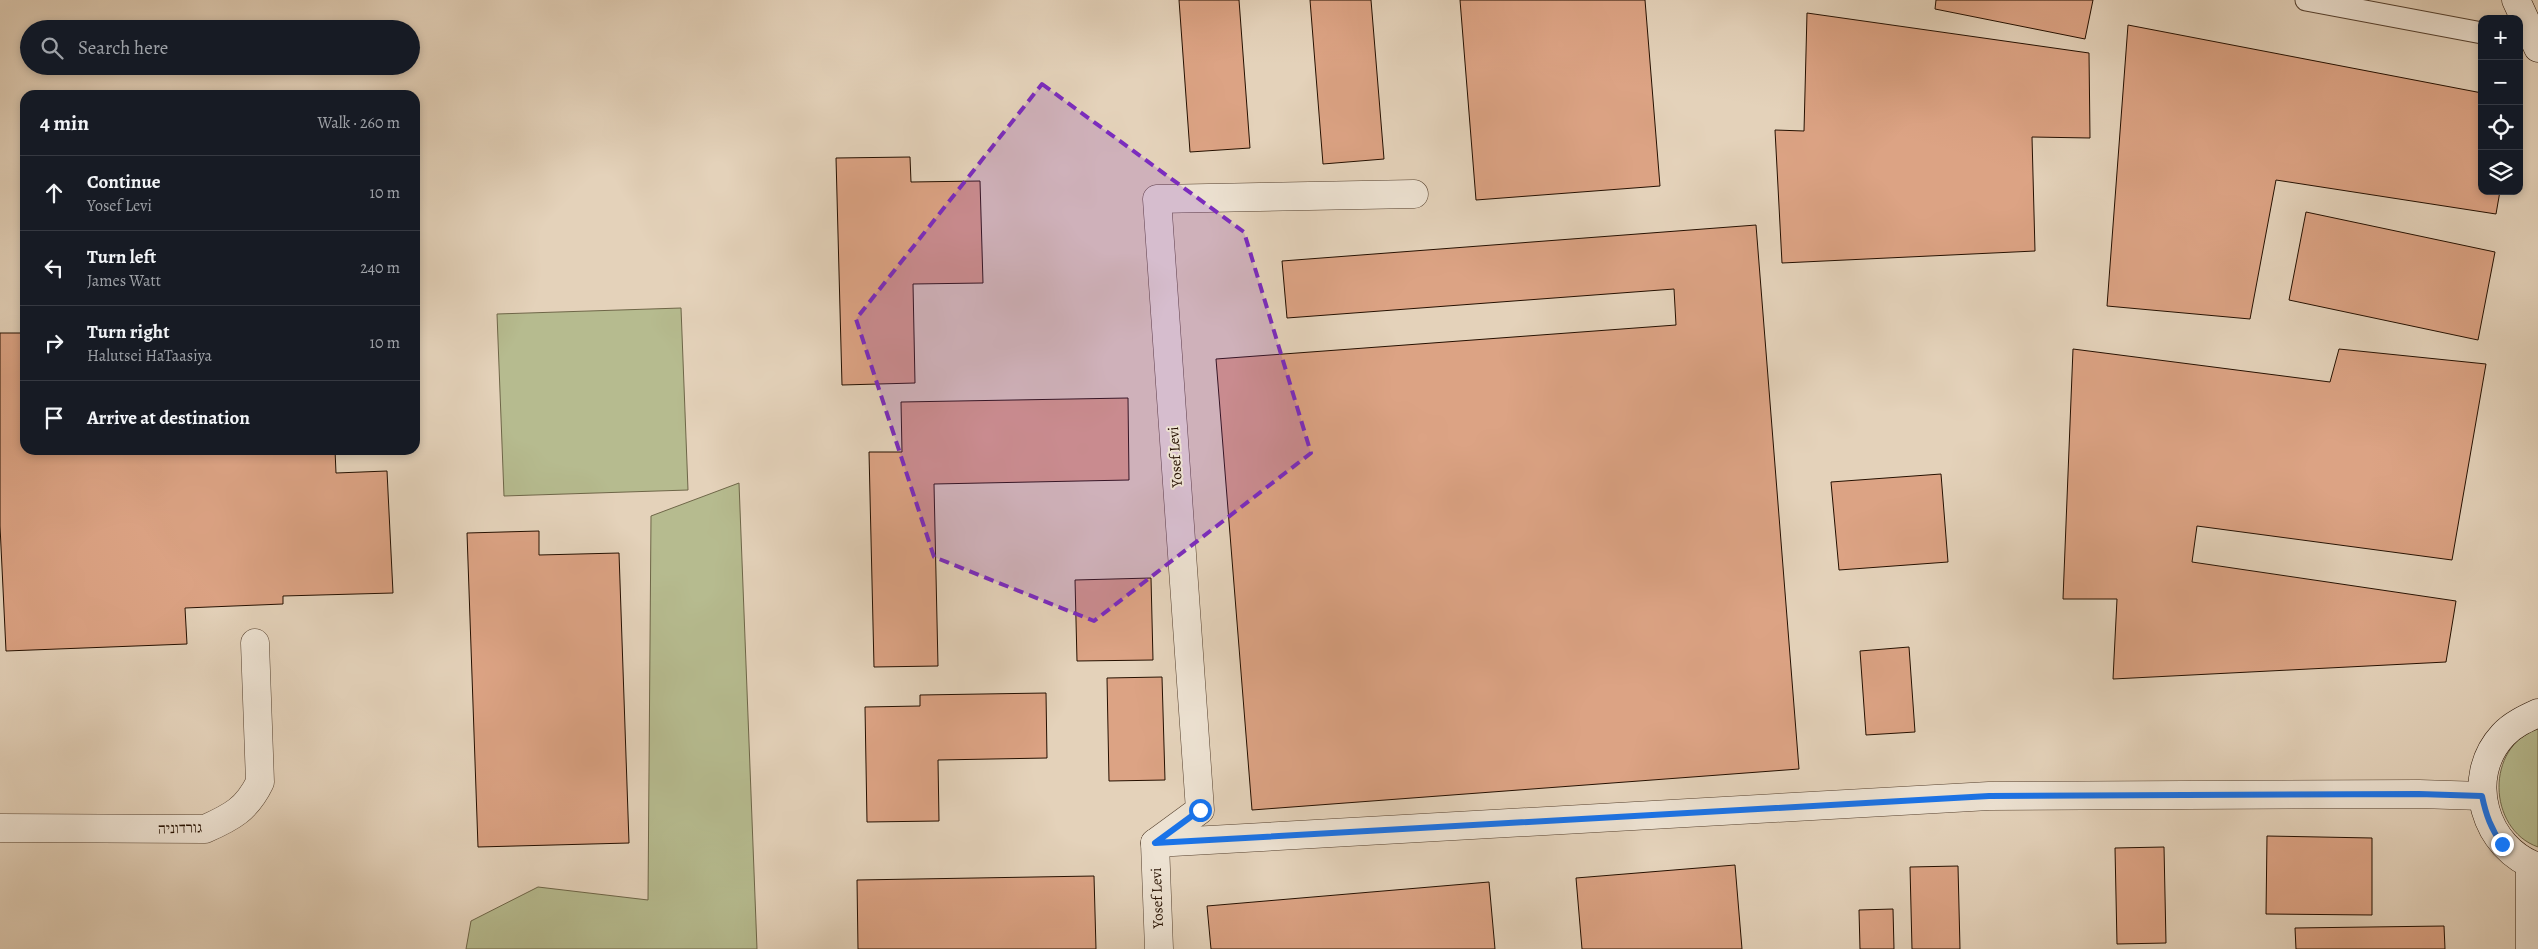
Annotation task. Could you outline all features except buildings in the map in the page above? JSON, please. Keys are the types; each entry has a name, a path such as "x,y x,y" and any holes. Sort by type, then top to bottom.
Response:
{"street":[{"path":"2516,0 2531,44"},
{"name":"Yosef Levi","path":"1159,949 1155,843 1200,810 1157,199 1414,194"},
{"name":"גורדוניה","path":"0,828 205,830 233,816 252,799 260,782 256,643"},
{"path":"2530,949 2534,866 2515,856 2497,837 2485,813 2482,796 2483,774 2490,754 2502,736 2519,722 2538,713"},
{"path":"1155,843 1989,796 2419,794 2482,796"}],"lane":[{"path":"2306,0 2478,32"}],"highlighted area":[{"path":"1042,84 1244,232 1311,453 1094,621 934,557 856,319"}],"green space":[{"path":"681,308 688,490 504,496 497,314"},
{"path":"739,483 757,949 466,949 471,921 538,887 648,900 651,516"},
{"path":"2538,729 2538,847 2521,837 2509,823 2502,806 2499,788 2501,769 2508,752 2521,738"}],"route":[{"path":"1200,810 1155,843 1989,796 2419,794 2482,796 2485,813 2492,830 2502,844"}]}
